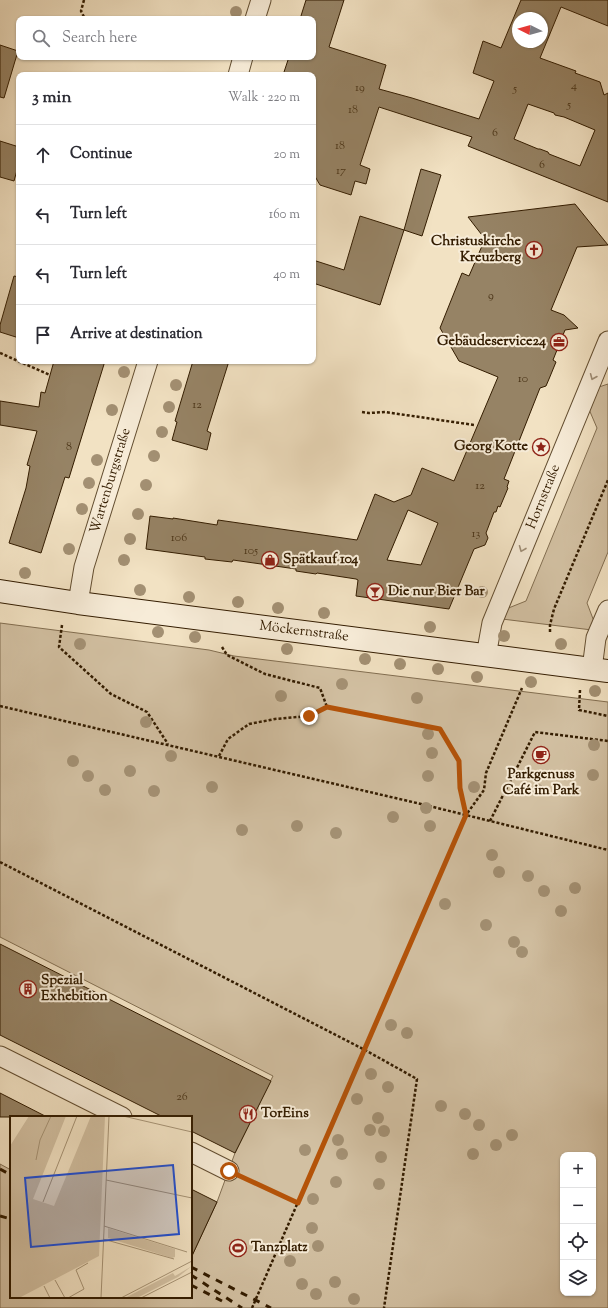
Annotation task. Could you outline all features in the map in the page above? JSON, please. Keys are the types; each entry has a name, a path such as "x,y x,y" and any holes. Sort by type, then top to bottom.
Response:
{"street":[{"path":"256,16 261,0"},
{"path":"239,72 242,60"},
{"name":"Hornstraße","path":"486,656 492,622 608,341"},
{"name":"Wartenburgstraße","path":"78,603 84,567 147,364"},
{"name":"Möckernstraße","path":"0,591 78,603 600,670"},
{"path":"600,670 596,638 608,610"},
{"path":"0,1056 120,1116"},
{"path":"192,1152 229,1171"}],"path":[{"path":"83,16 81,12 84,0"},
{"path":"0,353 16,360"},
{"path":"25,364 50,375"},
{"path":"362,412 384,412 474,425"},
{"path":"550,632 554,609 608,480"},
{"path":"62,626 59,647 111,694 147,712 169,744"},
{"path":"222,647 227,655 265,674 320,688 327,707"},
{"path":"252,1308 466,815 484,790 486,773 522,688"},
{"path":"580,693 579,710 608,716"},
{"path":"0,706 169,744 608,850"},
{"path":"219,756 228,739 249,724 275,719 309,716 327,707 440,729 459,761 460,788 466,815"},
{"path":"490,821 535,732 608,740"},
{"path":"0,862 365,1050 417,1079 384,1308"},
{"path":"229,1171 298,1203"}],"shaded area":[{"path":"608,384 608,552 587,603 595,624 592,630 502,619 506,609 526,601 597,428 588,407 596,388"},
{"path":"0,623 209,650 234,656 608,702 608,1308 0,1308 0,1164 10,1169 10,1298 192,1298 192,1256 217,1202 235,1153 273,1076 0,937"}],"building":[{"path":"306,0 344,0 329,47 386,65 379,89 479,119 494,81 473,73 483,41 501,48 512,22 512,48 544,48 540,58 576,71 575,73 600,82 604,95 608,93 608,202 468,146 472,137 379,107 360,165 370,169 366,184 355,181 351,195 320,185 316,178 316,72 284,72 288,60 316,60 316,16 301,16","holes":["528,104 554,113 555,115 564,117 595,130 580,166 514,139"]},
{"path":"521,0 608,0 608,26 561,7 548,39 548,12 516,12"},
{"path":"0,45 16,50 16,58 4,98 0,97"},
{"path":"0,141 16,146 16,174 14,181 0,177"},
{"path":"421,169 441,175 422,236 404,230"},
{"path":"575,204 608,245 577,247 551,310 564,315 578,328 565,330 553,360 556,362 546,386 540,388 504,479 509,481 508,488 500,507 498,506 496,512 494,512 486,533 488,538 485,545 474,549 449,609 356,596 358,580 356,579 296,571 296,569 233,560 232,562 205,559 205,557 146,549 150,516 217,525 218,520 357,540 375,494 394,502 411,495 422,468 454,481 498,377 459,361 440,328 462,273 469,276 485,239 468,217","holes":["408,510 438,523 421,565 387,560"]},
{"path":"360,216 404,230 380,305 316,284 316,261 344,270"},
{"path":"14,276 16,276 16,337 0,332 0,325"},
{"path":"53,364 104,364 69,478 65,477 41,553 9,543 26,488 30,466 27,465 37,431 0,425 0,401 39,407 41,392 45,393"},
{"path":"192,364 228,364 207,431 211,433 207,450 172,440 177,422 175,421"},
{"path":"0,944 271,1081 235,1153 192,1132 192,1116 161,1116 0,1035"},
{"path":"0,1093 45,1116 10,1116 0,1117"},
{"path":"192,1190 217,1202 192,1256"}],"railway":[{"path":"0,1169 10,1174"},
{"path":"0,1216 10,1219"},
{"path":"192,1268 271,1308"},
{"path":"192,1276 242,1308"},
{"path":"192,1286 222,1301"}],"place":[{"name":"Christuskirche Kreuzberg","path":"534,250"},
{"name":"Gebäudeservice24","path":"559,342"},
{"name":"Georg Kotte","path":"541,447"},
{"name":"Spätkauf 104","path":"270,560"},
{"name":"Die nur Bier Bar","path":"375,592"},
{"name":"Parkgenuss Café im Park","path":"541,755"},
{"name":"Spezial Exhebition","path":"28,989"},
{"name":"TorEins","path":"248,1114"},
{"name":"Tanzplatz","path":"238,1248"}],"route":[{"path":"229,1171 298,1203 466,815 460,788 459,761 440,729 327,707 309,716"}]}
